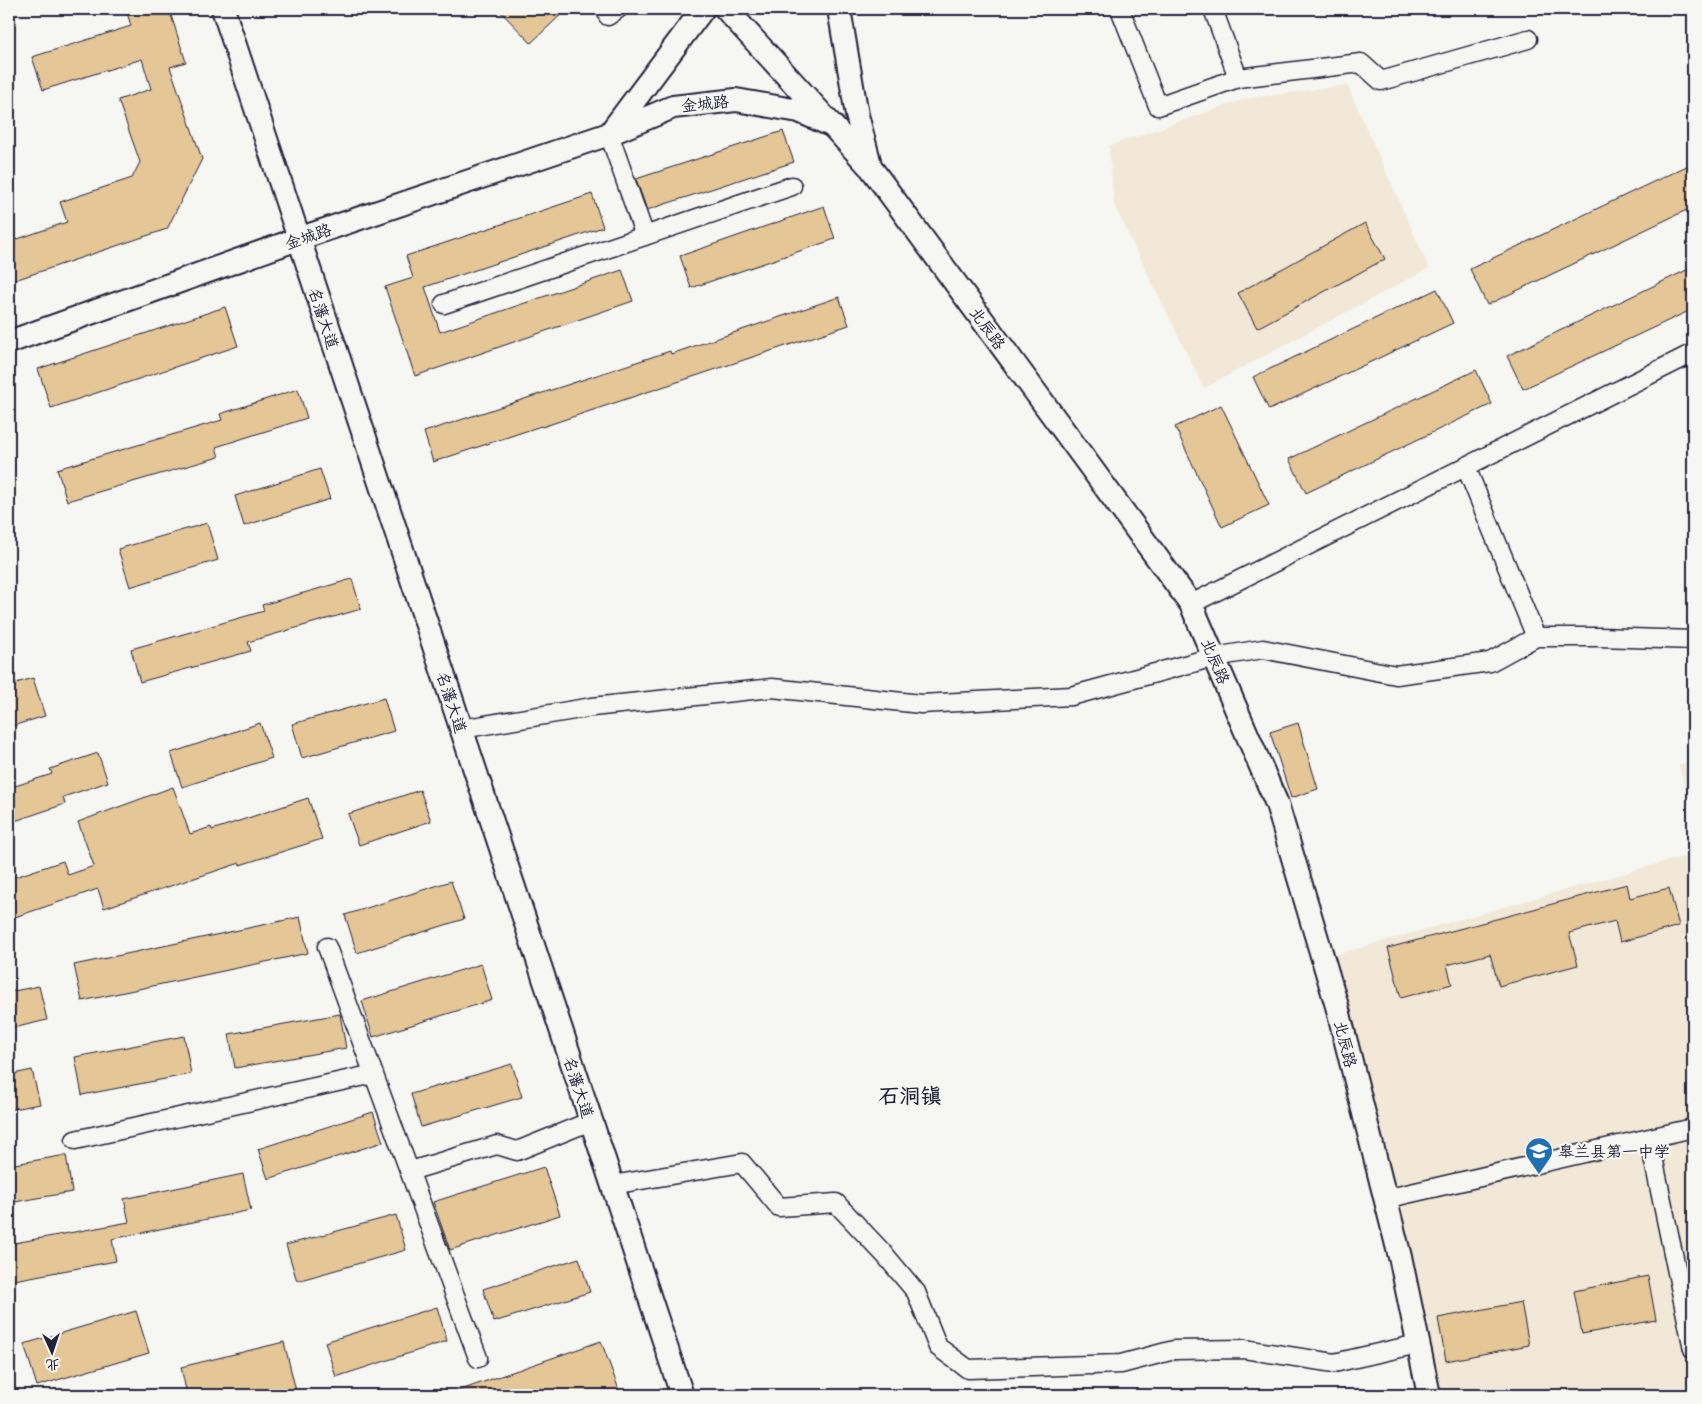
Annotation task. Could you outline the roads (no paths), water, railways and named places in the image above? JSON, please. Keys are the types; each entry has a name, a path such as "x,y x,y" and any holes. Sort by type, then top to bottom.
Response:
{"main road":[{"name":"名藩大道","path":"223,9 682,1395"},
{"path":"610,134 703,9"},
{"path":"726,9 871,168"},
{"name":"北辰路","path":"839,9 857,115 871,168 1191,604 1277,804 1337,1006 1385,1199 1429,1395"},
{"name":"金城路","path":"9,342 298,239 610,134 673,107 736,100 799,111 832,126"}],"street":[{"path":"1120,9 1158,106 1238,78 1361,63 1381,81 1528,39"},
{"path":"1213,9 1238,78"},
{"path":"610,134 645,236"},
{"path":"444,304 792,186"},
{"path":"1191,604 1693,354"},
{"path":"1466,467 1536,637"},
{"path":"460,729 592,707 772,688 921,704 1071,696 1214,657 1263,649 1396,675 1490,662 1536,637 1599,636 1693,640"},
{"path":"327,946 478,1358"},
{"path":"75,1140 374,1074"},
{"path":"410,1171 496,1145 517,1150 591,1121"},
{"path":"1385,1199 1693,1128"},
{"path":"1649,1138 1693,1349"},
{"path":"612,1185 742,1163 779,1207 836,1203 885,1254 916,1292 938,1347 968,1369 1121,1364 1174,1350 1244,1349 1334,1363 1418,1344"}],"place":[{"name":"皋兰县第一中学","path":"1539,1175"}],"district":[{"name":"石洞镇","path":"910,1096"}]}
